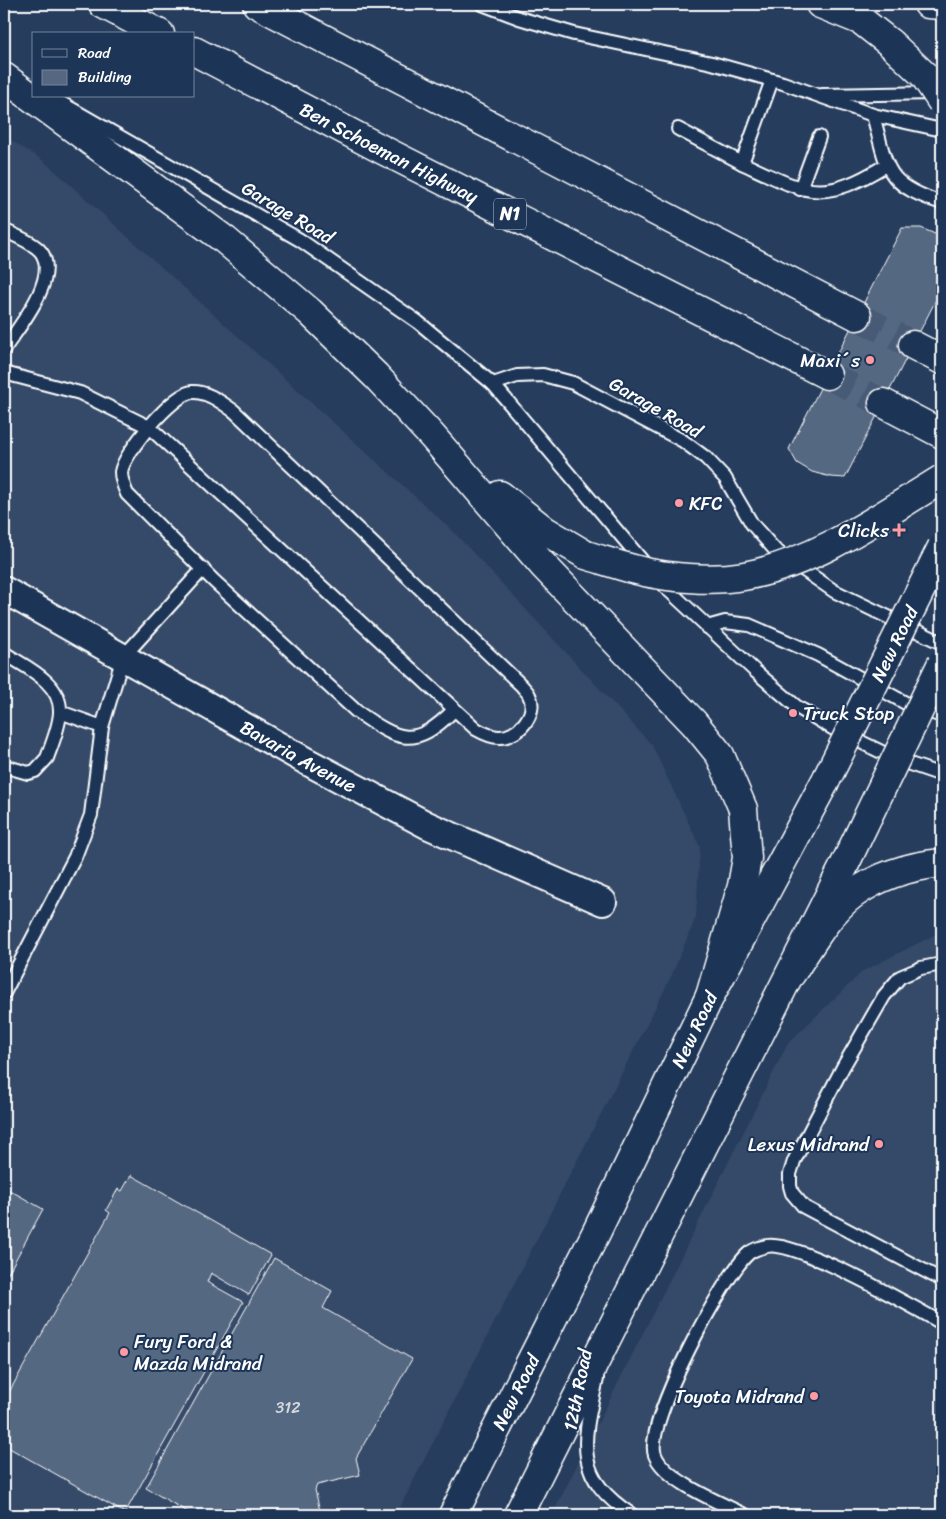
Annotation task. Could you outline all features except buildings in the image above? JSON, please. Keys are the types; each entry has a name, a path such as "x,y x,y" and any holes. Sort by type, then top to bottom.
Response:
{"main road":[{"path":"103,4 156,32"},
{"path":"257,4 857,316"},
{"path":"820,4 862,21 890,43 924,75 942,102"},
{"path":"928,4 942,5"},
{"name":"Ben Schoeman Highway","path":"195,52 383,150 827,375"},
{"path":"4,76 32,97"},
{"path":"34,98 225,240 310,312 376,376 432,436 542,564 694,723 720,756 743,808 747,858 742,886 710,996"},
{"path":"913,345 942,360"},
{"path":"883,404 942,434"},
{"path":"432,436 544,530 586,555 641,572 667,576 699,578 743,576 778,567 813,554 942,479"},
{"name":"New Road","path":"452,1515 596,1233 710,996 827,778 942,547"},
{"path":"518,1515 844,866 942,663"},
{"path":"790,974 835,911 852,894 896,872 923,865 942,863"}],"street":[{"name":"Bavaria Avenue","path":"4,590 306,761 427,825 603,902"}],"lane":[{"path":"482,4 519,18 574,34 712,63 772,80 873,115 942,130"},
{"path":"4,76 32,89"},
{"path":"742,163 772,80"},
{"path":"812,95 942,93"},
{"name":"Garage Road","path":"52,98 300,240 418,322 493,384 661,583 707,627 797,706 834,729 898,760 942,774"},
{"path":"873,115 886,165 894,178 902,186 919,196 942,203"},
{"path":"678,128 742,163 800,189 833,190 846,187 886,165"},
{"path":"800,189 820,137"},
{"path":"4,230 37,248 42,254 45,265 44,279 39,296 4,349"},
{"path":"4,373 80,393 150,428 476,729 488,735 504,737 510,736 519,729 528,718 531,701 522,686 234,411 203,394 187,393 177,398 150,428 124,462 121,472 122,482 127,494 203,569 356,711 382,729 406,738 416,737 436,728 454,710"},
{"name":"Garage Road","path":"493,384 517,376 543,375 573,382 683,441 706,458 725,478 752,524 775,550 834,591 942,644"},
{"path":"4,993 75,857 91,815 102,727 123,657 203,569"},
{"path":"707,627 725,622 749,625 818,655 911,706 942,716"},
{"path":"4,653 54,689 60,712 47,758 43,765 35,771 28,773 4,766"},
{"path":"60,712 102,727"},
{"path":"942,964 921,968 900,977 884,996 842,1067 794,1161 790,1186 792,1194 804,1207 942,1280"},
{"path":"745,1515 708,1497 669,1472 654,1455 654,1436 663,1407 697,1333 730,1274 750,1252 768,1246 786,1247 801,1252 864,1281 942,1323"},
{"name":"12th Road","path":"606,1342 589,1415 587,1464 595,1482 612,1502 632,1515"}],"shaded area":[{"path":"4,136 44,161 451,529 652,745 700,847 696,917 671,977 396,1515 4,1515"},
{"path":"942,931 942,1515 552,1515 788,1043 863,971"}],"tunnel":[{"path":"857,316 913,345"},
{"path":"827,375 883,403"}],"place":[{"name":"Maxi´s","path":"870,360"},
{"name":"KFC","path":"679,503"},
{"name":"Clicks","path":"899,530"},
{"name":"Truck Stop","path":"793,713"},
{"name":"Lexus Midrand","path":"879,1144"},
{"name":"Fury Ford & Mazda Midrand","path":"124,1352"},
{"name":"Toyota Midrand","path":"814,1396"}]}
